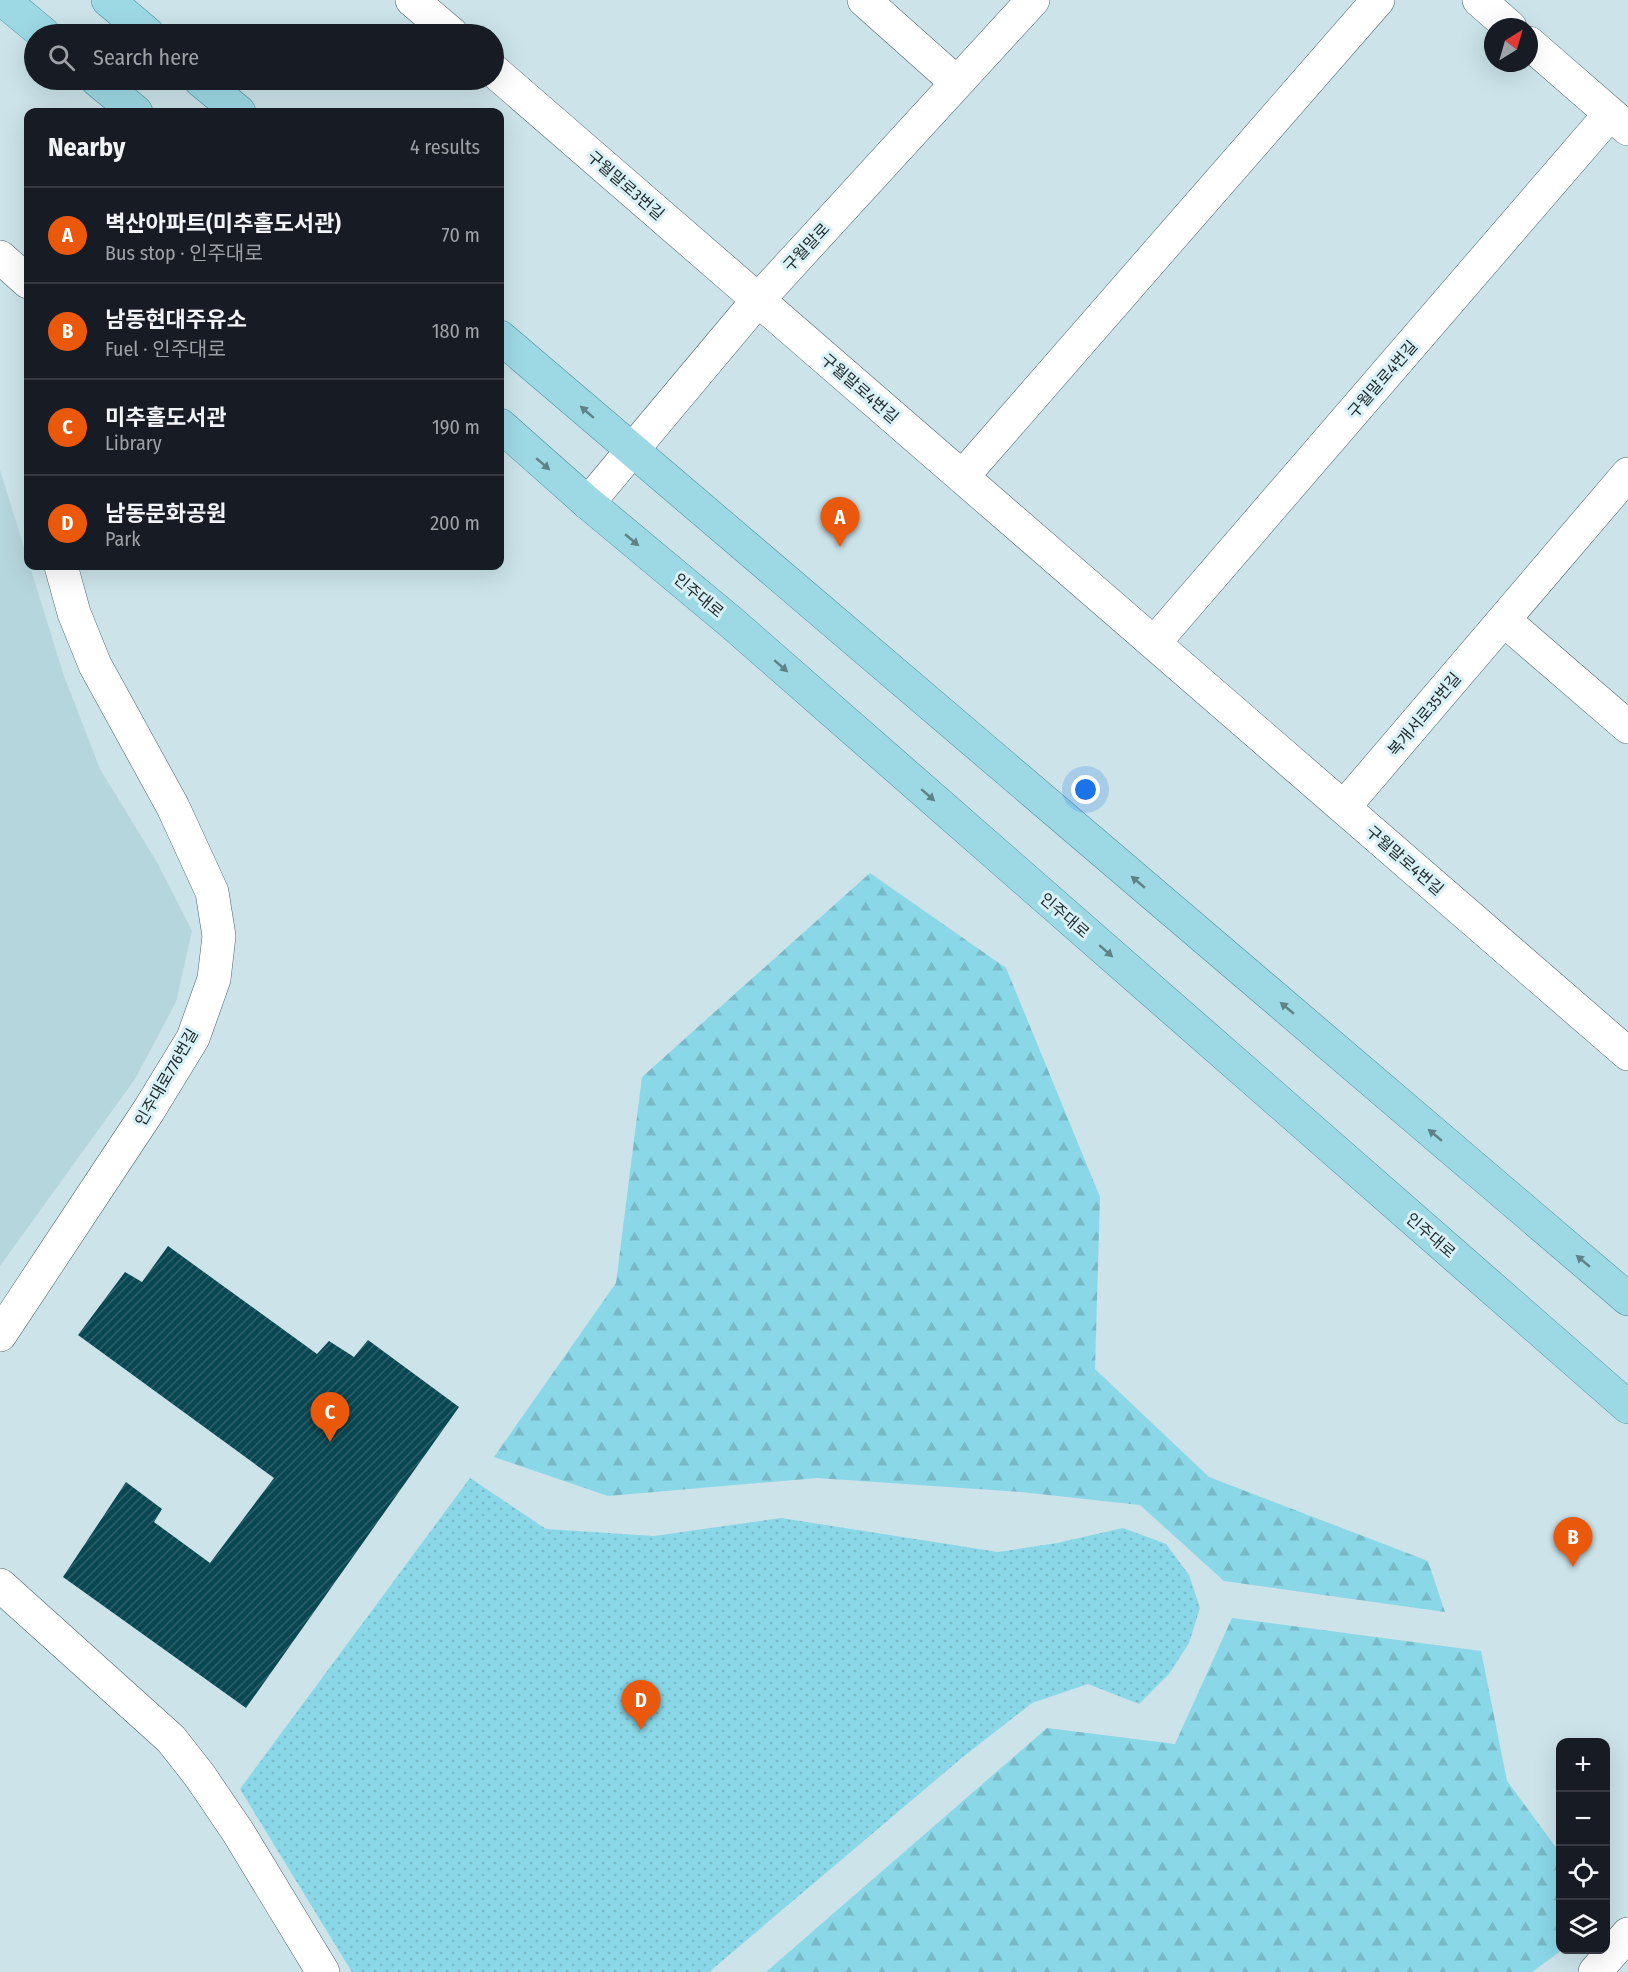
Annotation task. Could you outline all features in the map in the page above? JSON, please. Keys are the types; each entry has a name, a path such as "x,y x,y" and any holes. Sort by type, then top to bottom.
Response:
{"main road":[{"path":"3,0 32,24"},
{"path":"108,0 136,24"},
{"path":"109,90 131,108"},
{"path":"212,90 234,108"},
{"path":"504,340 1628,1299"},
{"name":"인주대로","path":"504,429 588,503 759,647 1628,1407"}],"street":[{"path":"412,0 440,24"},
{"path":"864,0 957,83"},
{"name":"구월말로","path":"588,503 758,300 1033,0"},
{"path":"962,477 1378,0"},
{"path":"1479,0 1500,18"},
{"path":"1538,51 1619,122"},
{"name":"구월말로3번길","path":"504,80 758,300"},
{"name":"구월말로4번길","path":"1154,643 1619,122"},
{"path":"0,257 24,278"},
{"name":"구월말로4번길","path":"758,300 1628,1054"},
{"name":"복개서로35번길","path":"1344,807 1628,474"},
{"name":"인주대로776번길","path":"0,1335 149,1110 193,1038 214,979 219,936 212,892 173,807 95,665 74,613 62,570"},
{"path":"1503,620 1628,727"},
{"path":"0,1585 171,1739 200,1776 238,1832 322,1972"},
{"path":"1595,1972 1628,1934"}],"shaded area":[{"path":"0,470 24,547 24,570 31,570 64,676 100,769 158,864 192,931 176,1002 135,1079 0,1266"}],"green space":[{"path":"870,873 1006,968 1100,1197 1095,1369 1209,1477 1428,1561 1445,1612 1224,1581 1140,1505 1021,1492 817,1478 608,1496 494,1457 616,1283 642,1077"},
{"path":"470,1478 546,1529 654,1536 781,1518 998,1552 1057,1543 1123,1528 1166,1544 1189,1575 1200,1608 1189,1643 1169,1674 1139,1704 1088,1684 1032,1703 964,1756 709,1972 352,1972 240,1789"},
{"path":"1232,1618 1481,1651 1507,1781 1556,1848 1557,1954 1532,1972 766,1972 1047,1728 1175,1744"}],"building":[{"path":"168,1246 317,1354 329,1341 354,1357 368,1340 459,1407 246,1708 63,1577 126,1482 162,1509 154,1522 210,1563 274,1478 78,1335 125,1272 142,1282"}],"place":[{"name":"벽산아파트(미추홀도서관)","path":"840,547"},
{"name":"미추홀도서관","path":"330,1442"},
{"name":"남동현대주유소","path":"1573,1567"},
{"name":"남동문화공원","path":"641,1730"}]}
